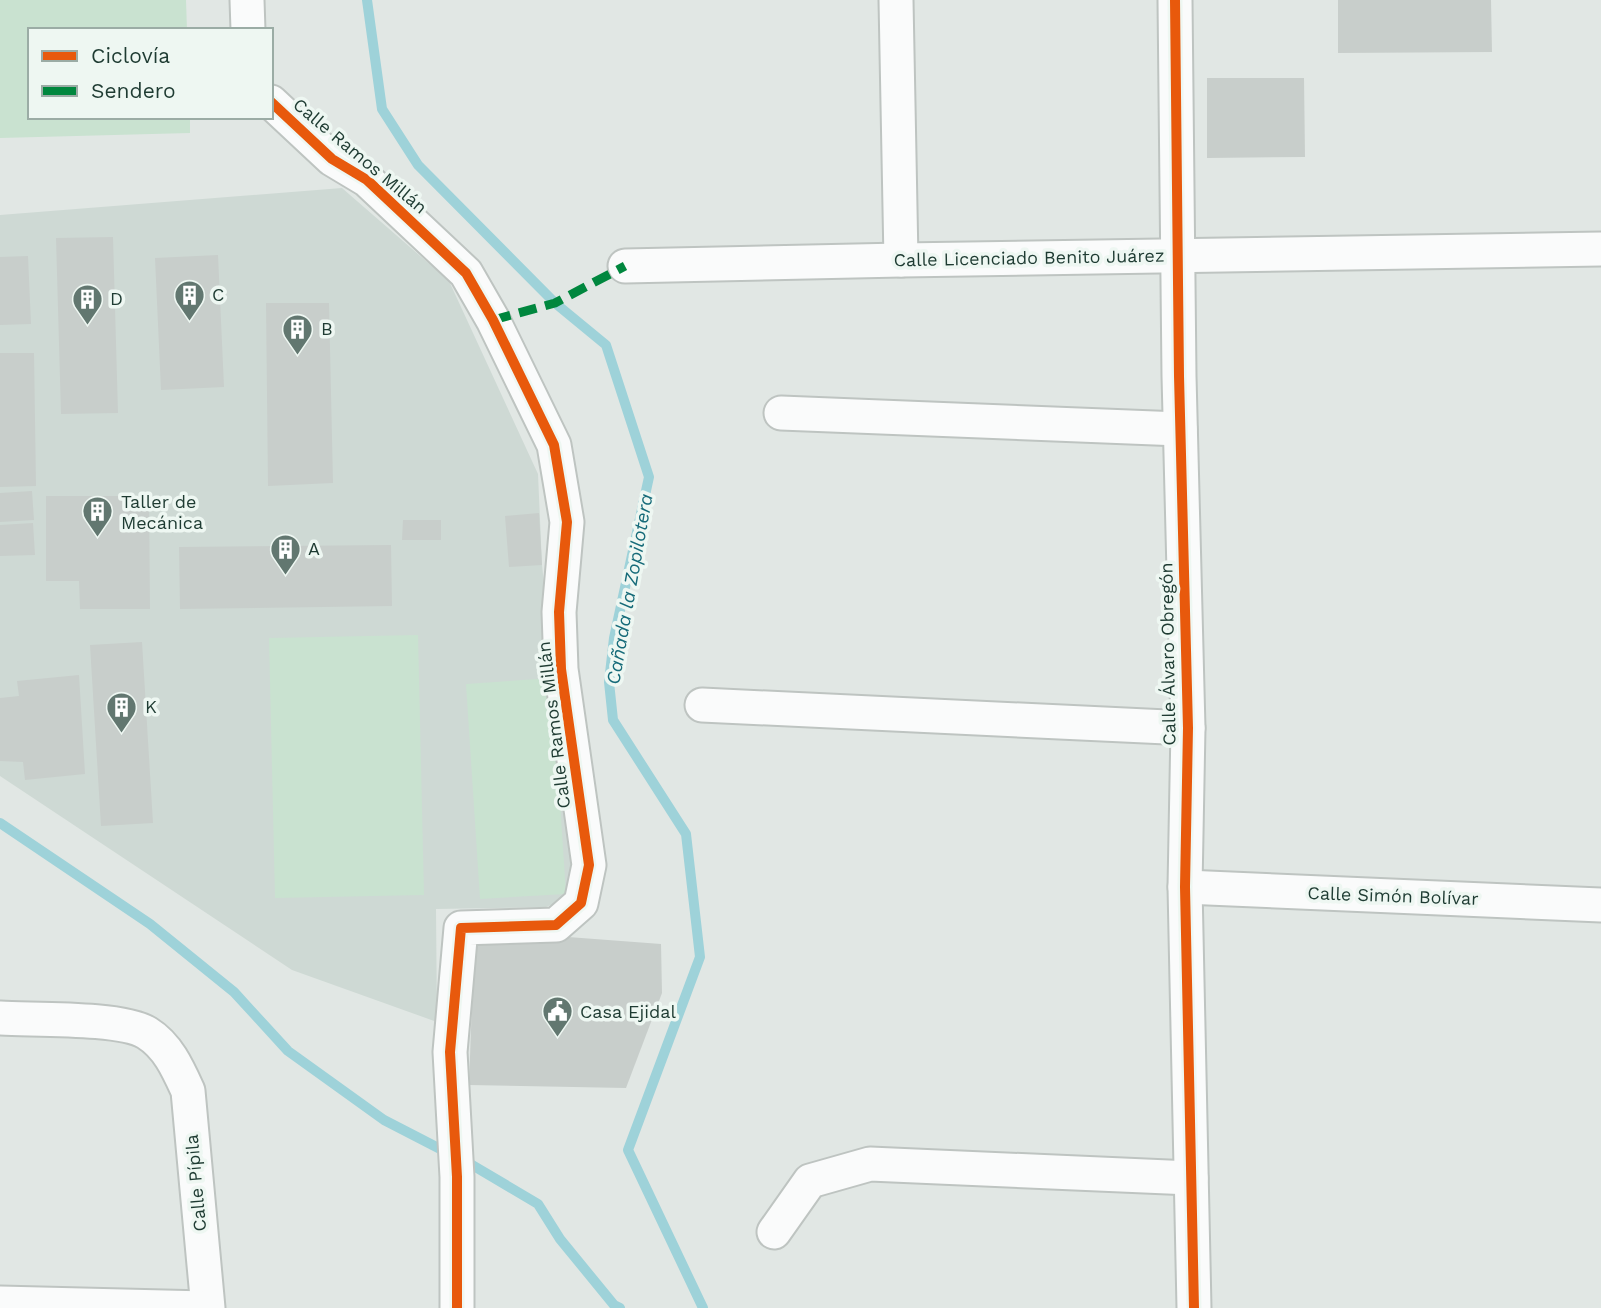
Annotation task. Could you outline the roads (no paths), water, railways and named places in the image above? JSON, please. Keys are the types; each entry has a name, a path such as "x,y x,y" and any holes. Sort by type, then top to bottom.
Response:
{"street":[{"path":"247,0 248,28"},
{"path":"896,0 901,260"},
{"name":"Calle Álvaro Obregón","path":"1175,0 1180,429 1188,728 1185,887 1194,1308"},
{"name":"Calle Ramos Millán","path":"273,105 332,159 367,180 466,273 493,320 554,445 567,522 559,612 562,669 589,865 581,903 556,925 461,928 450,1052 457,1177 457,1308"},
{"name":"Calle Licenciado Benito Juárez","path":"625,266 1601,249"},
{"path":"781,413 1180,429"},
{"path":"702,705 1188,728"},
{"name":"Calle Simón Bolívar","path":"1185,887 1601,905"},
{"name":"Calle Pípila","path":"0,1018 108,1023 146,1033 174,1060 188,1091 207,1308"},
{"path":"774,1232 810,1181 870,1164 1191,1178"},
{"path":"0,1303 207,1308"}],"waterway":[{"name":"Cañada la Zopilotera","path":"367,0 382,109 418,165 555,303 606,345 649,477 614,638 609,682 613,720 686,834 700,957 628,1150 703,1308"},
{"path":"0,823 150,924 234,992 288,1051 384,1120 448,1153"},
{"path":"462,1159 538,1204 560,1239 614,1305 620,1308"}],"place":[{"name":"C","path":"189,322"},
{"name":"D","path":"87,326"},
{"name":"B","path":"298,356"},
{"name":"Taller de Mecánica","path":"98,539"},
{"name":"A","path":"285,576"},
{"name":"K","path":"122,734"},
{"name":"Casa Ejidal","path":"557,1039"}]}
